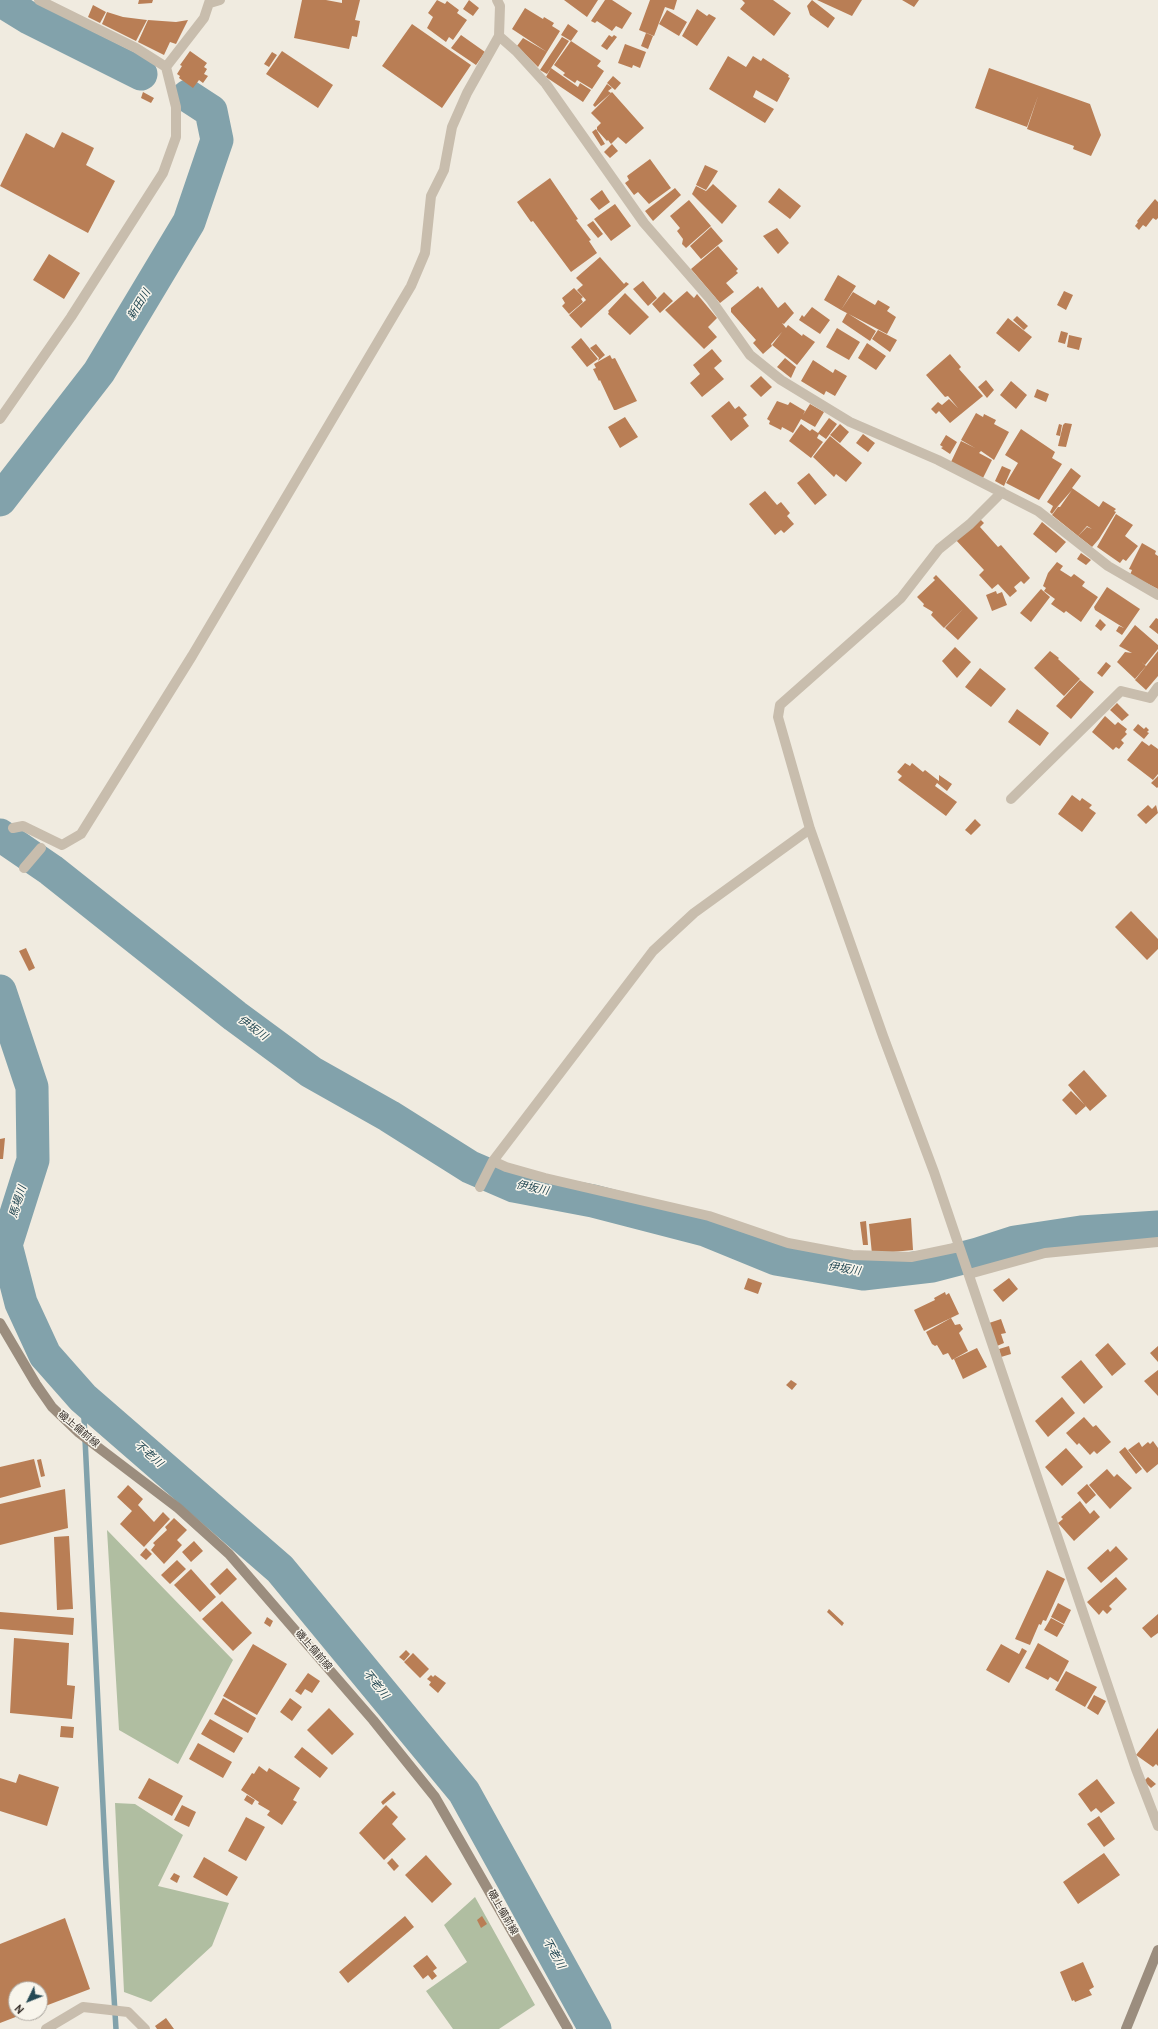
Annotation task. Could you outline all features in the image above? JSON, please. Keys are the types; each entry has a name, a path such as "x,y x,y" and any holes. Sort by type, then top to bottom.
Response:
{"main road":[{"name":"磯上備前線","path":"0,1323 36,1384 52,1407 78,1432 178,1508 229,1554 373,1720 435,1797 568,2029"},
{"path":"1126,2029 1158,1950"}],"street":[{"path":"0,419 71,317 163,173 176,137 176,107 166,67 136,48 39,0"},
{"path":"166,67 204,18 210,2 220,0"},
{"path":"13,828 24,826 62,845 81,834 192,656 411,286 425,253 431,196 444,170 452,127 467,93 499,36 500,6 497,0"},
{"path":"499,36 516,51 546,84 644,223 711,300 750,355 781,380 850,422 938,460 1038,511 1108,566 1158,595"},
{"path":"1002,492 970,524 939,549 901,598 780,705 778,717 810,829 881,1029 934,1172 959,1250 968,1271 1133,1761 1158,1826"},
{"path":"1011,799 1121,691 1150,698 1158,687"},
{"path":"481,1185 492,1163 653,951 694,913 810,829"},
{"path":"25,867 39,850"},
{"path":"492,1163 544,1178 709,1216 788,1242 838,1252 852,1254 911,1256 959,1250"},
{"path":"968,1271 1045,1253 1158,1242"},
{"path":"46,2029 83,2007 121,2010 128,2012 145,2029"}],"green space":[{"path":"107,1530 233,1660 178,1764 119,1730"},
{"path":"115,1803 135,1804 183,1835 158,1886 229,1903 212,1946 151,2002 124,1992"},
{"path":"475,1897 535,2005 499,2029 453,2029 426,1991 467,1962 444,1925"}],"building":[{"path":"139,0 153,0 152,3 138,4"},
{"path":"302,0 326,0 342,3 342,0 360,0 355,20 360,21 357,37 352,36 349,49 294,38"},
{"path":"437,0 445,4 447,1 459,10 457,13 467,20 453,40 449,37 446,42 427,28 433,17 428,13"},
{"path":"469,0 479,8 473,16 463,9"},
{"path":"564,0 598,0 587,17"},
{"path":"605,0 612,0 632,13 622,29 616,26 612,31 597,21 595,23 591,21"},
{"path":"650,0 677,0 674,10 665,7 654,36 639,30"},
{"path":"742,0 773,0 791,13 774,36 740,9 745,3"},
{"path":"812,0 835,18 828,28 810,15 807,6"},
{"path":"817,0 862,0 852,16"},
{"path":"902,0 919,0 914,7"},
{"path":"93,5 106,12 100,23 88,17"},
{"path":"525,8 543,19 544,17 554,23 552,26 560,31 547,52 512,29"},
{"path":"697,9 707,16 709,14 716,18 697,46 682,36"},
{"path":"667,10 687,22 679,36 659,24"},
{"path":"107,12 123,17 147,20 136,41 102,24"},
{"path":"148,20 176,22 188,20 176,44 170,42 164,55 138,42"},
{"path":"412,24 471,65 442,108 382,66"},
{"path":"568,24 578,31 571,41 561,35"},
{"path":"646,33 653,36 648,49 641,46"},
{"path":"461,35 485,52 476,65 451,48"},
{"path":"609,35 612,37 614,35 617,37 607,50 601,46"},
{"path":"562,37 569,41 547,74 540,70"},
{"path":"523,38 547,52 538,67 517,46"},
{"path":"571,41 601,61 597,66 604,71 592,89 577,80 575,83 563,75 565,73 554,65"},
{"path":"625,44 646,52 640,68 633,65 632,68 618,63"},
{"path":"190,51 207,63 204,67 207,69 204,74 208,76 203,83 199,80 193,88 179,78 180,76 177,74 182,66 180,65"},
{"path":"282,51 333,85 318,108 266,74"},
{"path":"272,52 277,55 269,67 264,64"},
{"path":"728,56 746,67 753,56 761,61 763,58 789,75 788,77 790,78 777,102 756,90 753,97 774,109 765,123 709,89"},
{"path":"551,68 578,87 580,83 591,90 583,102 546,77"},
{"path":"989,68 1090,104 1101,135 1091,156 1073,149 1074,146 1027,129 1038,96 1027,127 975,108"},
{"path":"613,76 621,83 615,90 607,83"},
{"path":"607,84 612,88 608,91 611,93 595,107 593,105"},
{"path":"143,92 154,98 151,103 141,98"},
{"path":"612,92 644,128 626,144 618,137 611,144 608,140 607,141 597,130 597,127 601,123 591,113"},
{"path":"596,129 605,144 601,146 592,132"},
{"path":"62,132 94,148 86,165 115,181 88,233 0,186 26,133 54,148"},
{"path":"612,144 618,151 610,158 604,152"},
{"path":"650,159 671,188 649,204 638,192 634,195 625,183 629,180 627,176"},
{"path":"705,165 718,171 706,190 696,185"},
{"path":"550,178 578,219 576,220 591,240 589,241 597,253 571,272 517,202"},
{"path":"713,184 737,206 722,224 692,194 696,186 706,191"},
{"path":"675,188 681,195 653,221 645,211"},
{"path":"779,188 801,206 790,219 768,202"},
{"path":"602,190 610,202 599,210 590,199"},
{"path":"1155,199 1158,202 1158,218 1156,220 1153,218 1146,227 1143,225 1139,230 1135,226 1138,222 1137,221"},
{"path":"689,200 711,226 686,248 682,244 683,239 677,231 680,228 670,216"},
{"path":"615,204 631,226 611,241 594,219"},
{"path":"593,221 603,234 598,238 587,225"},
{"path":"711,227 723,241 701,259 690,246"},
{"path":"777,228 789,243 778,254 763,236"},
{"path":"718,246 738,269 736,271 738,273 726,283 734,292 720,303 691,269"},
{"path":"49,254 80,273 64,299 33,280"},
{"path":"600,257 624,284 626,282 629,284 581,328 569,315 586,300 577,290 583,285 576,278"},
{"path":"838,275 856,286 841,310 824,300"},
{"path":"643,281 657,298 648,306 633,289"},
{"path":"758,286 760,289 762,287 778,308 785,302 794,313 784,324 782,323 786,328 788,325 802,336 803,334 815,342 797,365 772,345 782,332 771,344 772,346 763,354 753,343 756,340 731,312 731,308"},
{"path":"574,288 583,297 581,299 583,302 569,314 562,306 565,303 562,298"},
{"path":"687,291 694,298 697,294 717,318 708,327 717,337 704,349 665,310"},
{"path":"1064,291 1073,295 1066,310 1057,305"},
{"path":"664,292 673,301 660,313 652,304"},
{"path":"853,292 875,305 878,300 890,307 887,311 896,317 887,334 841,310"},
{"path":"625,293 649,317 630,335 608,314 608,311"},
{"path":"812,307 830,320 820,334 799,320 802,315 804,317"},
{"path":"847,313 876,331 870,341 842,322"},
{"path":"1017,316 1028,326 1024,330 1013,320"},
{"path":"1008,318 1032,337 1019,352 996,333"},
{"path":"837,328 860,342 849,360 826,347"},
{"path":"878,330 897,340 890,352 872,339"},
{"path":"1061,331 1068,333 1065,344 1058,342"},
{"path":"1069,335 1082,338 1079,350 1067,347"},
{"path":"581,338 598,359 587,367 571,347"},
{"path":"867,343 886,356 876,370 858,358"},
{"path":"596,344 605,355 598,361 599,358 590,348"},
{"path":"712,349 722,361 714,368 724,379 702,397 690,383 700,374 693,365"},
{"path":"950,354 961,367 959,369 983,396 950,423 939,411 936,414 931,409 938,402 942,405 949,399 958,408 948,396 945,397 926,375"},
{"path":"610,355 612,359 615,358 637,401 616,410 614,410 600,380 599,381 593,369 596,368 594,364"},
{"path":"785,358 796,367 791,378 777,367"},
{"path":"813,360 833,373 835,369 847,376 835,396 826,391 824,395 801,381"},
{"path":"761,376 772,387 761,397 750,386"},
{"path":"986,380 994,390 987,398 978,387"},
{"path":"1011,381 1027,395 1016,409 1000,395"},
{"path":"1037,389 1049,394 1046,402 1034,397"},
{"path":"729,401 735,409 739,406 747,415 743,418 749,426 731,441 711,416"},
{"path":"777,401 788,405 790,402 805,411 803,415 810,404 824,412 815,427 801,419 793,433 782,427 781,430 769,424 770,421 767,419"},
{"path":"976,413 983,417 984,414 996,420 994,424 1009,432 994,460 981,451 979,453 992,460 983,478 951,462 961,441 975,448 961,440"},
{"path":"625,417 638,437 620,448 608,427"},
{"path":"829,418 837,424 826,439 819,434 817,438 823,442 811,458 789,441 801,424 810,431 812,429 818,433"},
{"path":"1065,423 1072,424 1066,447 1058,446 1063,425"},
{"path":"840,424 849,432 840,443 830,435"},
{"path":"1059,424 1062,425 1060,436 1056,435"},
{"path":"1021,429 1055,452 1052,458 1062,464 1039,500 1006,483 1018,463 1005,455"},
{"path":"863,434 875,443 868,452 856,443"},
{"path":"946,435 957,442 950,454 941,448 943,447 940,445"},
{"path":"830,436 862,463 846,482 836,474 834,477 813,457"},
{"path":"1002,466 1011,470 1004,486 995,481"},
{"path":"1071,468 1081,476 1072,488 1099,507 1103,501 1116,509 1114,511 1116,512 1099,539 1092,547 1078,536 1052,515 1058,507 1060,507 1072,490 1052,514 1050,512 1053,506 1047,502"},
{"path":"809,473 827,495 815,505 797,483"},
{"path":"765,491 777,505 781,502 790,513 787,516 794,524 784,533 781,530 775,535 749,504"},
{"path":"1116,514 1133,525 1125,536 1138,546 1126,561 1123,559 1120,563 1097,547"},
{"path":"979,518 984,523 980,527 998,547 1001,545 1030,578 1024,584 1021,581 1014,587 1017,591 1010,597 998,584 992,589 979,575 984,570 955,539"},
{"path":"1042,522 1066,542 1056,553 1033,534"},
{"path":"1142,543 1156,551 1155,554 1158,556 1158,589 1130,575 1132,570 1129,569"},
{"path":"1081,553 1091,560 1086,565 1077,559"},
{"path":"1057,562 1063,566 1060,570 1071,577 1074,574 1085,582 1082,586 1098,597 1081,622 1066,611 1064,613 1051,604 1055,599 1044,591 1046,588 1043,586 1048,573"},
{"path":"936,575 978,618 958,640 945,628 963,609 944,628 931,615 933,612 923,606 924,604 917,597 935,580 933,578"},
{"path":"1107,587 1140,609 1122,635 1116,631 1119,626 1124,628 1095,610 1094,607"},
{"path":"1041,589 1050,597 1031,622 1020,613"},
{"path":"996,591 997,594 1002,592 1007,605 992,611 986,595"},
{"path":"1156,618 1158,619 1158,634 1149,627"},
{"path":"1100,619 1106,625 1101,631 1095,626"},
{"path":"1135,625 1158,645 1158,649 1145,665 1140,661 1146,666 1135,679 1117,662 1125,652 1132,653 1119,646"},
{"path":"955,647 971,662 957,678 942,661"},
{"path":"1050,651 1080,679 1064,696 1034,668"},
{"path":"1158,651 1158,676 1146,690 1135,680"},
{"path":"1106,662 1111,666 1102,677 1097,673"},
{"path":"980,668 1006,689 991,707 965,687"},
{"path":"1080,680 1094,692 1071,719 1056,706"},
{"path":"1117,703 1129,715 1122,721 1110,710"},
{"path":"1017,709 1049,733 1040,746 1008,722"},
{"path":"1105,716 1115,725 1118,722 1127,729 1125,732 1127,734 1121,740 1124,743 1119,749 1116,747 1113,750 1092,732"},
{"path":"1138,724 1144,729 1146,727 1149,730 1147,732 1149,733 1144,739 1133,730"},
{"path":"1142,741 1149,746 1151,744 1158,749 1158,774 1153,780 1127,760"},
{"path":"905,763 910,766 912,763 923,772 925,770 939,781 939,775 952,784 947,791 937,783 935,786 957,802 946,816 898,780 902,776 897,772"},
{"path":"1158,776 1158,787 1157,788 1151,783"},
{"path":"1072,795 1080,801 1082,798 1092,805 1089,808 1096,813 1082,832 1058,814"},
{"path":"1148,805 1152,809 1156,805 1158,813 1146,824 1137,815"},
{"path":"975,819 981,825 971,835 965,830"},
{"path":"1131,911 1158,939 1158,949 1147,960 1115,927"},
{"path":"26,948 35,968 29,971 19,951"},
{"path":"1084,1070 1107,1096 1090,1111 1068,1085"},
{"path":"1071,1091 1086,1106 1076,1115 1062,1100"},
{"path":"5,1138 3,1159 0,1159 0,1139"},
{"path":"911,1218 913,1250 872,1254 869,1224"},
{"path":"866,1221 868,1245 863,1245 860,1222"},
{"path":"748,1278 762,1283 758,1294 744,1289"},
{"path":"1009,1278 1018,1289 1003,1302 993,1290"},
{"path":"945,1292 946,1295 949,1293 959,1314 924,1331 914,1310 935,1300 934,1298"},
{"path":"951,1318 955,1325 960,1324 963,1329 959,1333 968,1351 952,1360 948,1353 943,1355 937,1345 935,1346 932,1344 926,1332"},
{"path":"1001,1319 1006,1333 1001,1334 1004,1343 997,1346 989,1323"},
{"path":"1108,1343 1126,1364 1112,1376 1095,1355"},
{"path":"1009,1346 1011,1354 1001,1357 999,1349"},
{"path":"1158,1346 1158,1362 1150,1353"},
{"path":"977,1348 987,1367 963,1379 954,1359"},
{"path":"1081,1360 1103,1387 1084,1404 1061,1377"},
{"path":"1158,1370 1158,1396 1144,1381"},
{"path":"791,1380 797,1384 792,1390 786,1385"},
{"path":"1062,1397 1075,1413 1048,1437 1035,1421"},
{"path":"1084,1417 1093,1427 1096,1425 1111,1442 1097,1454 1094,1451 1090,1455 1079,1443 1077,1445 1066,1433"},
{"path":"1153,1441 1158,1448 1158,1464 1147,1473 1128,1450 1139,1442 1142,1447 1148,1442 1150,1444"},
{"path":"1125,1447 1142,1469 1136,1474 1119,1452"},
{"path":"1066,1448 1083,1467 1062,1486 1045,1467"},
{"path":"34,1459 41,1487 0,1498 0,1467"},
{"path":"41,1459 45,1476 41,1477 37,1460"},
{"path":"1107,1469 1114,1477 1117,1474 1132,1488 1110,1509 1089,1485"},
{"path":"1087,1484 1096,1495 1086,1504 1077,1493"},
{"path":"128,1485 143,1499 138,1505 154,1522 163,1512 170,1519 144,1547 120,1524 132,1511 117,1497"},
{"path":"65,1489 68,1528 0,1545 0,1504"},
{"path":"1080,1501 1090,1514 1094,1510 1100,1517 1074,1541 1058,1523 1063,1519 1061,1517"},
{"path":"174,1518 187,1530 177,1540 182,1545 164,1564 151,1550 155,1545 153,1543 167,1530 165,1527"},
{"path":"69,1536 73,1609 57,1610 54,1537"},
{"path":"194,1541 203,1551 191,1562 182,1552"},
{"path":"1116,1546 1128,1559 1101,1583 1087,1568 1108,1549 1110,1552"},
{"path":"146,1548 152,1554 146,1560 140,1555"},
{"path":"177,1560 186,1569 170,1584 161,1575"},
{"path":"227,1568 237,1579 220,1595 210,1584"},
{"path":"191,1569 216,1597 200,1612 174,1585"},
{"path":"1047,1570 1065,1579 1046,1621 1043,1620 1041,1625 1039,1624 1030,1645 1015,1639"},
{"path":"1116,1577 1127,1589 1109,1606 1112,1609 1107,1614 1103,1610 1099,1615 1087,1602"},
{"path":"222,1601 252,1633 233,1651 202,1619"},
{"path":"1058,1603 1071,1610 1064,1624 1051,1617"},
{"path":"829,1609 844,1623 842,1626 827,1612"},
{"path":"0,1612 74,1618 73,1635 0,1629"},
{"path":"1158,1614 1158,1633 1151,1638 1142,1628"},
{"path":"267,1617 273,1621 270,1627 264,1623"},
{"path":"1051,1618 1064,1625 1057,1637 1044,1630"},
{"path":"14,1638 69,1643 67,1685 75,1686 72,1719 10,1713"},
{"path":"1038,1643 1069,1661 1058,1682 1050,1677 1048,1680 1025,1668"},
{"path":"253,1644 287,1664 257,1715 223,1696"},
{"path":"1001,1644 1019,1654 1022,1648 1027,1651 1009,1683 986,1670"},
{"path":"406,1650 410,1654 404,1661 399,1657"},
{"path":"413,1653 429,1669 420,1678 404,1662"},
{"path":"1066,1671 1097,1687 1085,1707 1055,1690"},
{"path":"308,1673 320,1681 312,1693 305,1689 301,1695 295,1691"},
{"path":"431,1675 433,1677 435,1675 446,1683 438,1693 429,1685 431,1682 427,1679"},
{"path":"1094,1695 1106,1701 1098,1715 1087,1708"},
{"path":"223,1698 256,1718 248,1733 214,1714"},
{"path":"290,1698 302,1707 292,1721 280,1712"},
{"path":"329,1708 354,1734 332,1755 307,1730"},
{"path":"210,1719 243,1738 234,1753 201,1734"},
{"path":"61,1726 74,1727 73,1738 60,1737"},
{"path":"1158,1728 1158,1766 1156,1764 1153,1767 1136,1755"},
{"path":"198,1743 232,1762 223,1778 189,1759"},
{"path":"302,1747 328,1768 320,1778 294,1757"},
{"path":"259,1766 267,1772 269,1768 300,1788 293,1800 297,1802 282,1825 267,1815 270,1811 258,1804 259,1802 241,1790 252,1773 254,1774"},
{"path":"19,1774 59,1787 47,1826 0,1811 0,1778 16,1783"},
{"path":"1148,1777 1156,1784 1151,1788 1144,1781"},
{"path":"149,1778 183,1796 172,1816 138,1798"},
{"path":"1097,1779 1115,1803 1101,1813 1096,1808 1091,1812 1078,1794"},
{"path":"393,1791 396,1794 383,1805 381,1802"},
{"path":"247,1795 255,1800 252,1805 244,1800"},
{"path":"182,1805 196,1812 189,1827 174,1820"},
{"path":"386,1805 398,1817 392,1824 406,1839 384,1860 359,1833"},
{"path":"1099,1816 1115,1839 1104,1847 1087,1824"},
{"path":"246,1817 265,1827 246,1861 228,1851"},
{"path":"1104,1853 1120,1875 1078,1904 1063,1882"},
{"path":"426,1855 452,1884 432,1903 405,1875"},
{"path":"204,1857 238,1877 227,1896 193,1877"},
{"path":"392,1858 399,1866 394,1871 387,1863"},
{"path":"174,1873 180,1876 177,1883 170,1879"},
{"path":"405,1916 414,1927 348,1983 339,1972"},
{"path":"482,1916 487,1924 481,1928 477,1920"},
{"path":"65,1918 90,1989 48,2005 48,1981 8,1981 8,2020 0,2023 0,1944"},
{"path":"427,1955 437,1968 433,1971 437,1976 432,1980 428,1975 423,1979 413,1966"},
{"path":"1083,1962 1094,1987 1089,1990 1092,1995 1075,2002 1074,2000 1072,2001 1060,1972"},
{"path":"166,2018 174,2029 157,2029 155,2026"}],"waterway":[{"name":"新田川","path":"0,0 29,18 141,74"},
{"name":"新田川","path":"0,500 99,372 189,222 217,140 211,111 188,96"},
{"name":"伊坂川","path":"0,835 51,870 235,1016 311,1072 389,1116 470,1167 514,1186 593,1201 705,1230 776,1259 863,1274 932,1266 978,1254 1015,1242 1081,1232 1158,1227"},
{"name":"不老川","path":"0,991 32,1087 33,1160 6,1245 21,1303 45,1355 83,1398 280,1569 464,1792 595,2029"},
{"path":"83,1398 106,1867 116,2029"}],"water label":[{"name":"馬場川","path":"19,1202"}]}
